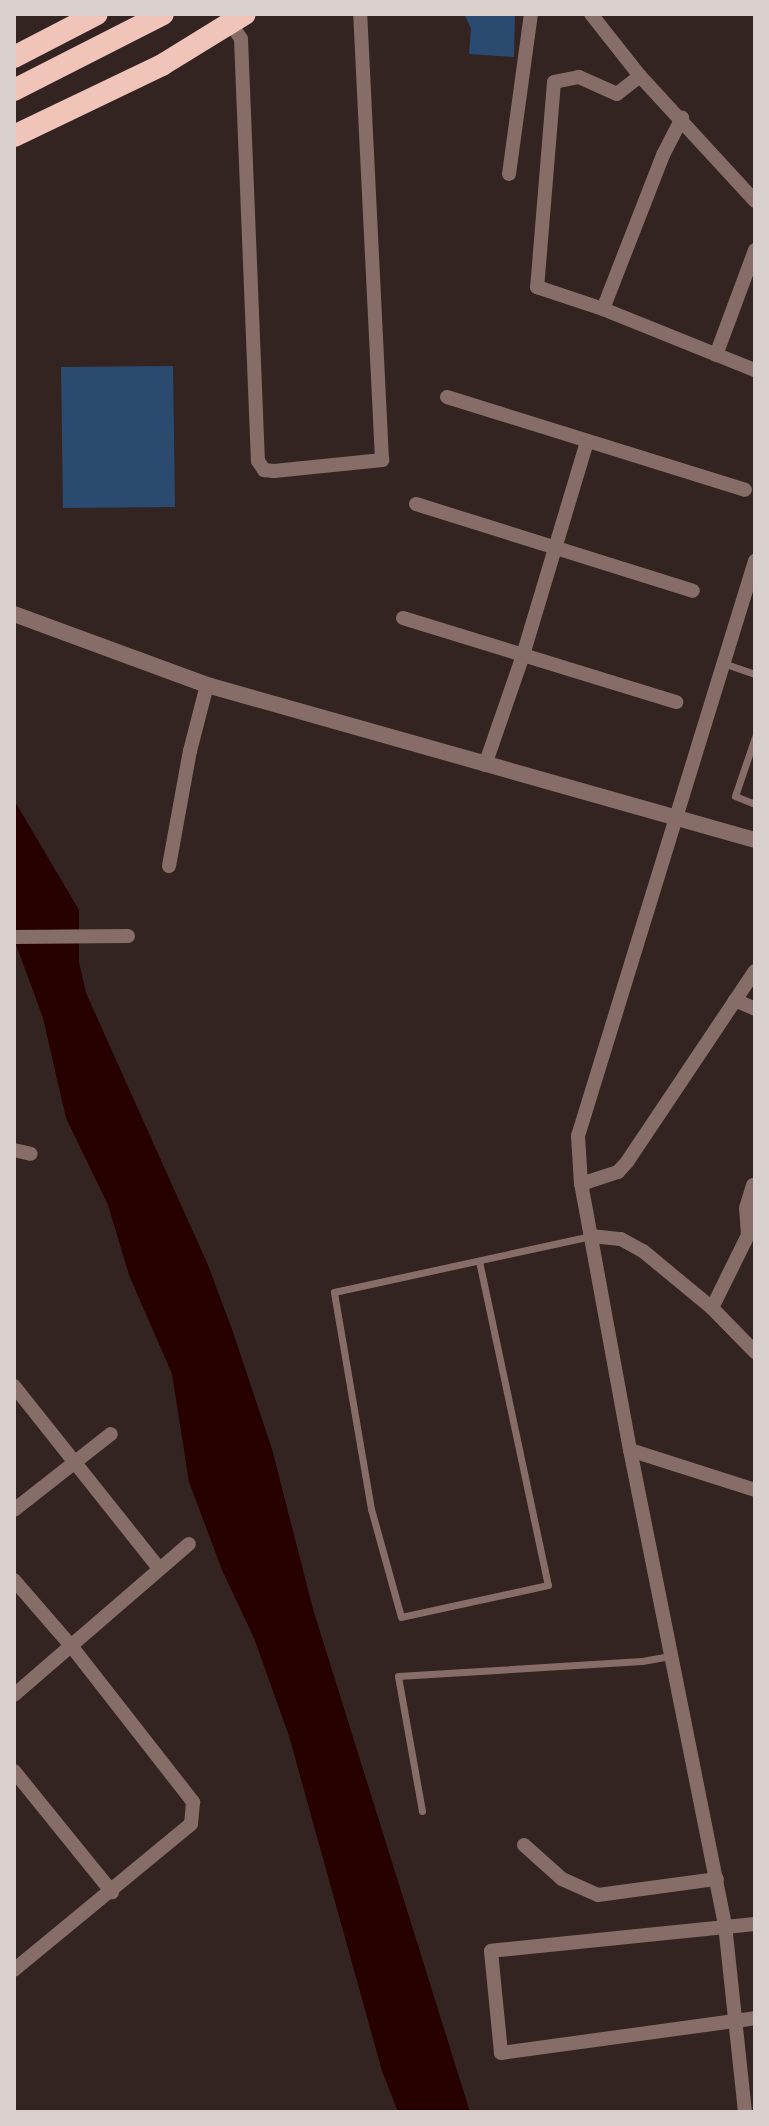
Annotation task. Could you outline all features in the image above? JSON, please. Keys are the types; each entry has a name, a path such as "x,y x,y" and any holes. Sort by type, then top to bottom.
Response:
{"highway":[{"path":"14,57 97,14"},
{"path":"14,90 163,14"},
{"path":"14,136 162,65 238,19"}],"street":[{"path":"238,19 258,461 264,470 274,471 382,460 360,14"},
{"path":"509,174 531,14"},
{"path":"591,14 640,76 682,118 755,201"},
{"path":"640,76 617,94 579,77 563,78 551,89 535,284 542,291 603,309 755,370"},
{"path":"603,309 663,155 682,118"},
{"path":"716,355 755,250"},
{"path":"447,397 745,490"},
{"path":"485,765 523,655 587,441"},
{"path":"416,504 693,591"},
{"path":"745,2112 725,1925 630,1450 581,1184 578,1136 755,561"},
{"path":"14,614 207,685 755,840"},
{"path":"403,618 676,702"},
{"path":"169,866 190,751 207,685"},
{"path":"14,937 83,939 128,936"},
{"path":"581,1184 618,1172 627,1162 755,971"},
{"path":"735,1000 755,1009"},
{"path":"14,1150 31,1154"},
{"path":"712,1308 748,1235 746,1208 753,1185"},
{"path":"591,1236 621,1239 643,1251 712,1308 755,1352"},
{"path":"14,1386 159,1568"},
{"path":"14,1510 111,1434"},
{"path":"630,1450 755,1490"},
{"path":"14,1695 189,1544"},
{"path":"14,1580 72,1647 193,1802 191,1824 112,1892 16,1966"},
{"path":"14,1771 112,1892"},
{"path":"524,1845 562,1879 598,1895 717,1879"},
{"path":"755,1924 491,1951 501,2053 755,2018"}],"lane":[{"path":"723,663 755,674"},
{"path":"755,737 735,796 755,804"},
{"path":"479,1261 548,1585 401,1617 371,1509 334,1292 591,1236"},
{"path":"422,1811 398,1676 642,1661 671,1656"}],"shaded area":[{"path":"14,800 79,910 79,962 86,993 208,1265 233,1332 272,1449 313,1609 470,2112 398,2112 382,2071 289,1736 254,1638 222,1570 189,1482 172,1374 129,1275 108,1205 66,1118 43,1018 14,939"}],"building":[{"path":"464,14 515,14 514,57 469,54 471,28"},
{"path":"173,366 175,507 63,508 61,367"}]}
